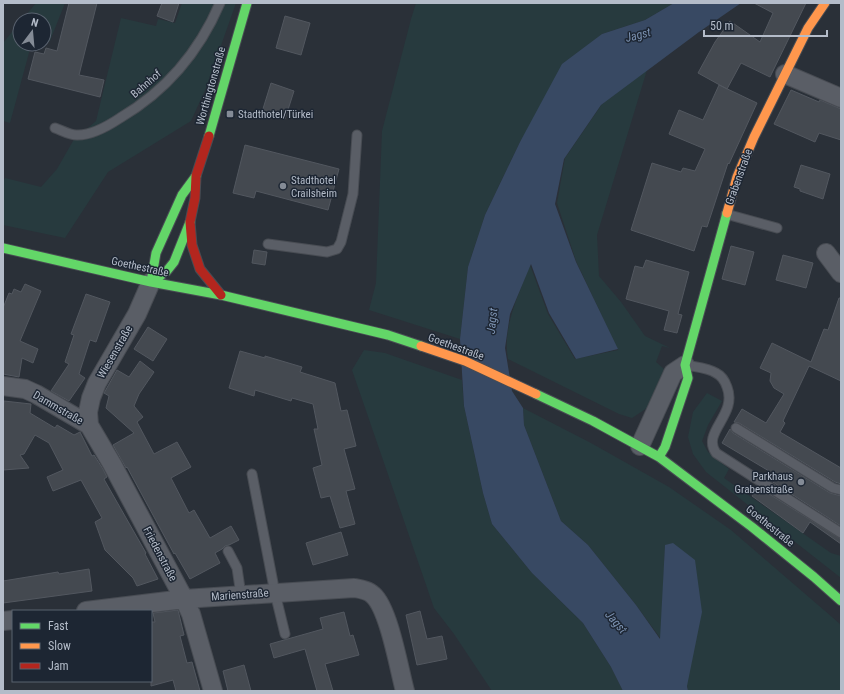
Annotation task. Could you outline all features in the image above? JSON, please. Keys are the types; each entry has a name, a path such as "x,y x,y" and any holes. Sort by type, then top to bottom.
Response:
{"main road":[{"name":"Worthingtonstraße","path":"151,282 166,272 174,262 190,222 195,198 196,176 211,131 247,3"},
{"name":"Grabenstraße","path":"659,457 665,446 688,378 685,365 737,177 754,137 808,28 825,3"},
{"name":"Worthingtonstraße","path":"151,282 156,253 182,195 196,176"},
{"name":"Worthingtonstraße","path":"190,222 192,245 200,270 221,295"},
{"name":"Goethestraße","path":"3,248 151,282 221,295 388,335 465,361 593,421 659,457 752,527 841,601"}],"street":[{"path":"785,74 841,98"},
{"path":"826,253 841,273"},
{"name":"Wiesenstraße","path":"89,426 88,412 91,398 97,383 137,314 151,282"},
{"path":"640,446 673,373 685,365"},
{"name":"Dammstraße","path":"3,386 25,389 36,394 89,426"},
{"name":"Friedenstraße","path":"89,426 112,464 191,614 212,691"},
{"name":"Marienstraße","path":"94,610 184,599 354,588 365,590 373,595 385,612 405,691"}],"lane":[{"name":"Bahnhof","path":"55,128 77,135 102,129 136,108 167,83 189,57 212,21 220,3"},
{"path":"268,244 327,252 337,248 341,242 354,194 357,135"},
{"path":"726,214 777,228"},
{"path":"685,365 715,372 724,379 730,398 724,417 713,436 712,443 716,453 841,533"},
{"path":"736,428 833,488 841,490"},
{"path":"252,474 275,593 285,634"},
{"path":"228,551 237,568 241,595"}],"green space":[{"path":"36,3 65,3 52,36 52,12 29,12"},
{"path":"182,3 236,3 206,88 191,121 108,172 65,238 3,225 3,182 5,178 41,187 57,169 73,141 96,121 121,18 156,26 158,19 175,23"},
{"path":"416,3 674,3 645,20 602,34 520,142 485,215 468,267 460,339 369,310 376,283 382,131"},
{"path":"12,32 12,52 29,52 10,123 3,121 3,43"},
{"path":"647,70 597,235 599,276 621,302 645,336 670,348 662,346 656,362 664,369 647,408 632,418 619,414 508,359 507,335 509,323 530,265 548,314 575,359 618,350 576,261 557,203 565,158 602,104"},
{"path":"364,350 385,353 462,380 464,406 483,493 492,524 532,573 583,623 611,667 623,691 492,691 454,634 434,608 352,370"},
{"path":"707,393 722,401 708,425 702,441 708,452 729,469 724,478 831,553 841,556 841,578 706,472 693,454 688,437 693,412"},
{"path":"523,408 591,443 669,487 731,530 841,625 841,691 688,691 665,546 661,639 588,545 561,521 524,425"}],"water":[{"name":"Jagst","path":"674,3 741,3 699,32 601,105 564,159 555,204 576,262 618,349 576,359 549,313 531,264 510,314 505,348 512,391 523,408 524,425 561,521 588,545 636,605 660,639 665,545 673,543 695,560 702,612 687,686 688,691 623,691 611,667 583,623 532,573 492,524 483,493 464,406 460,339 468,267 485,215 520,142 562,64 602,34 645,20"}],"building":[{"path":"69,3 97,3 79,75 104,80 100,97 28,79 35,52 44,54 45,52 52,52 52,50 57,51"},
{"path":"162,3 179,3 173,22 157,16"},
{"path":"754,3 806,3 770,77 741,63 727,89 698,73 715,42 730,21 760,42 773,13"},
{"path":"285,16 310,23 301,55 276,48"},
{"path":"271,83 294,91 285,119 262,112"},
{"path":"719,85 757,103 729,164 728,163 707,227 702,226 694,251 631,230 652,163 681,172 683,168 695,171 705,149 669,134 679,110 703,120"},
{"path":"791,90 819,102 820,100 841,109 841,140 819,133 815,142 774,124"},
{"path":"245,145 339,169 328,210 256,191 254,198 233,193"},
{"path":"801,165 830,174 823,199 800,191 800,189 794,187"},
{"path":"731,246 754,252 745,285 722,279"},
{"path":"254,250 267,252 265,265 252,263"},
{"path":"783,255 813,263 806,288 776,280"},
{"path":"646,260 689,272 678,314 682,315 677,333 664,330 669,311 626,299 635,266 643,268"},
{"path":"25,284 41,291 20,341 38,349 33,363 22,358 19,377 3,374 3,308 9,293 12,294 14,289 21,292"},
{"path":"86,294 110,302 96,342 90,340 79,374 85,378 69,401 51,391 69,364 65,362 74,335 71,334"},
{"path":"839,298 841,298 841,381 809,366 783,421 785,423 780,432 841,468 841,484 835,482 739,423 734,422 742,409 766,423 784,394 774,388 770,381 771,373 760,368 772,343 811,362 824,329 828,330"},
{"path":"148,327 167,339 153,361 134,349"},
{"path":"240,351 265,358 265,356 302,367 300,372 335,383 341,411 347,410 356,446 344,449 355,489 346,491 355,524 340,528 330,496 321,498 313,468 322,465 314,429 318,429 313,404 292,398 291,401 255,390 254,396 229,388"},
{"path":"140,361 154,372 139,394 134,406 143,417 137,422 154,454 177,442 191,467 171,478 189,513 194,510 210,538 231,526 239,540 225,546 215,553 220,563 190,579 175,553 174,554 127,467 126,468 113,445 134,433 106,408 109,396 104,393 117,370 129,377"},
{"path":"4,401 31,404 30,413 55,428 57,425 74,435 80,432 92,456 94,455 103,469 107,477 104,479 105,481 146,553 145,554 158,579 137,586 133,578 105,550 95,522 102,518 81,480 53,491 47,477 63,470 49,443 35,435 24,454 20,455 29,468 3,470"},
{"path":"730,429 733,433 830,493 841,496 841,526 765,477 769,471 722,443"},
{"path":"758,487 841,539 841,544 810,522 803,533 752,496"},
{"path":"341,532 348,555 313,565 306,543"},
{"path":"89,569 92,591 3,603 3,581 58,572 59,574"},
{"path":"178,610 184,635 180,636 187,663 192,662 200,691 176,691 173,680 151,686 152,622 155,622 153,613"},
{"path":"420,611 427,639 442,636 447,659 417,665 406,615"},
{"path":"344,612 350,636 353,635 359,655 325,664 333,691 317,691 305,649 274,658 270,644 323,629 320,618"},
{"path":"244,665 251,691 228,691 223,671"}],"traffic: fast":[{"path":"209,136 247,3"},
{"path":"196,176 182,195 156,253 151,282 221,295 388,335 421,346"},
{"path":"659,457 665,447 688,378 685,365 727,213"},
{"path":"3,248 151,282 166,272 174,262 190,222"},
{"path":"536,394 593,421 659,457 752,527 841,601"}],"traffic: slow":[{"path":"727,213 737,177 754,137 808,28 825,3"},
{"path":"421,346 465,361 536,394"}],"traffic: jam":[{"path":"209,136 196,176 195,198 190,222 192,245 200,269 221,295"}],"place":[{"name":"Stadthotel/Türkei","path":"230,114"},
{"name":"Stadthotel Crailsheim","path":"283,186"},
{"name":"Parkhaus Grabenstraße","path":"801,482"}]}
